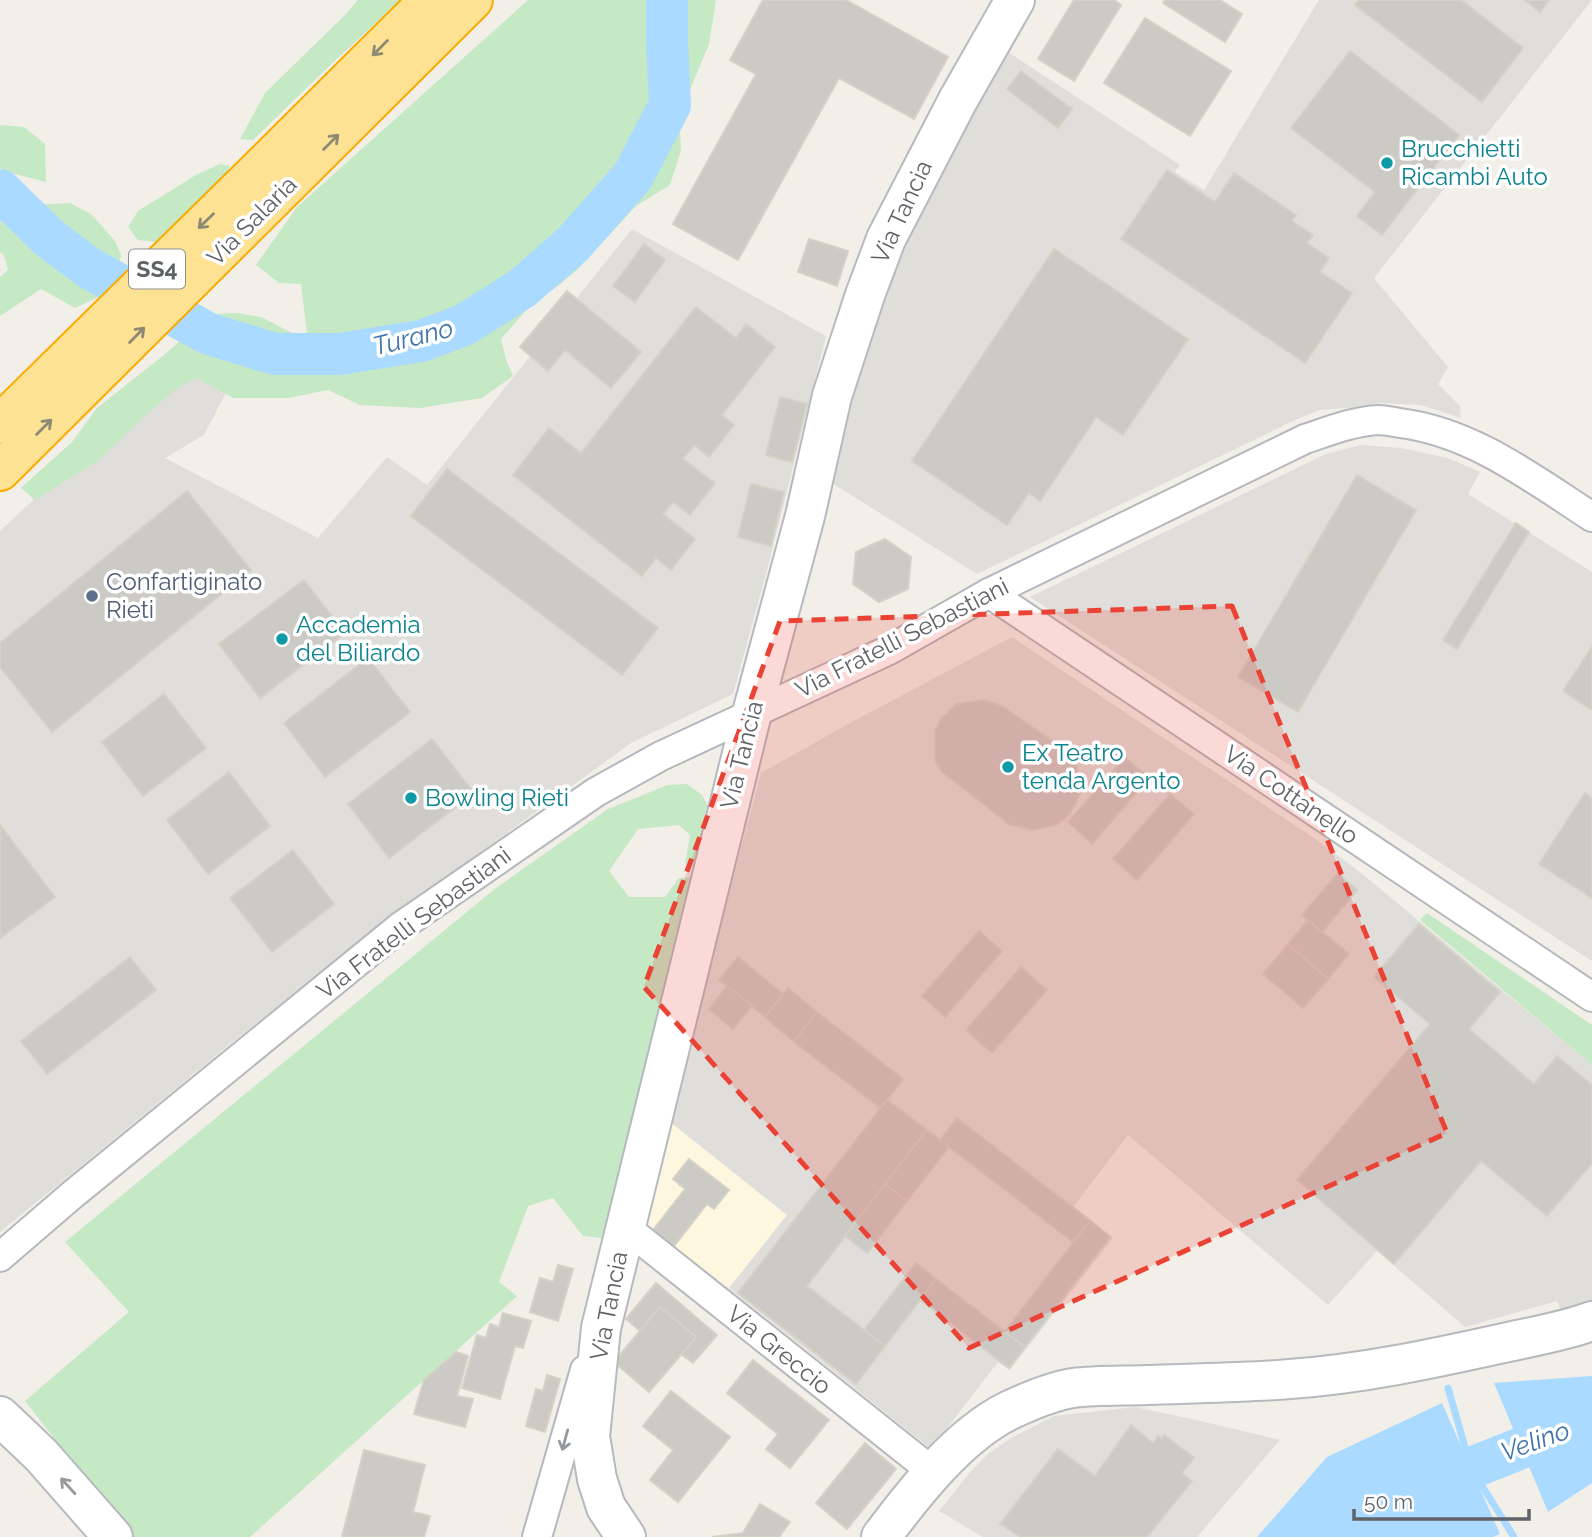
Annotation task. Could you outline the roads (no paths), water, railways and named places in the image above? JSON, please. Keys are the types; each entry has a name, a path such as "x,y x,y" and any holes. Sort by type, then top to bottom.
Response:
{"highway":[{"name":"Via Salaria","path":"269,182 429,0"},
{"name":"Via Salaria","path":"0,471 74,374 269,182 473,0"},
{"name":"Via Salaria","path":"0,424 74,374"}],"main road":[{"name":"Via Tancia","path":"626,1537 606,1507 597,1479 590,1436 601,1328 752,713 805,516 832,396 886,239 958,100 1015,0"},
{"path":"891,1528 933,1472 984,1425 1034,1400 1071,1388 1290,1379 1339,1374 1467,1351 1568,1329 1592,1321"},
{"path":"0,1416 41,1455 113,1537"}],"street":[{"name":"Via Fratelli Sebastiani","path":"0,1257 400,927 596,792 661,756 889,650 989,593 1306,439 1338,428 1379,420 1419,425 1465,440 1518,468 1592,517"},
{"name":"Via Cottanello","path":"989,593 1592,997"},
{"name":"Via Greccio","path":"625,1227 933,1472"},
{"path":"537,1537 581,1380 601,1328"}],"water":[{"path":"1592,1376 1592,1483 1548,1512 1494,1383"},
{"path":"1442,1403 1500,1534 1493,1537 1257,1537 1327,1457"}],"waterway":[{"name":"Turano","path":"0,190 49,238 89,268 209,334 275,354 340,354 421,341 464,325 521,289 573,244 633,176 670,105 667,0"},
{"name":"Velino","path":"1448,1388 1471,1468 1514,1537"},
{"name":"Velino","path":"1331,1537 1379,1499 1471,1468 1592,1420"}],"place":[{"name":"Brucchietti Ricambi Auto","path":"1387,163"},
{"name":"Confartiginato Rieti","path":"92,596"},
{"name":"Accademia del Biliardo","path":"282,639"},
{"name":"Ex Teatro tenda Argento","path":"1008,767"},
{"name":"Bowling Rieti","path":"411,798"}]}
